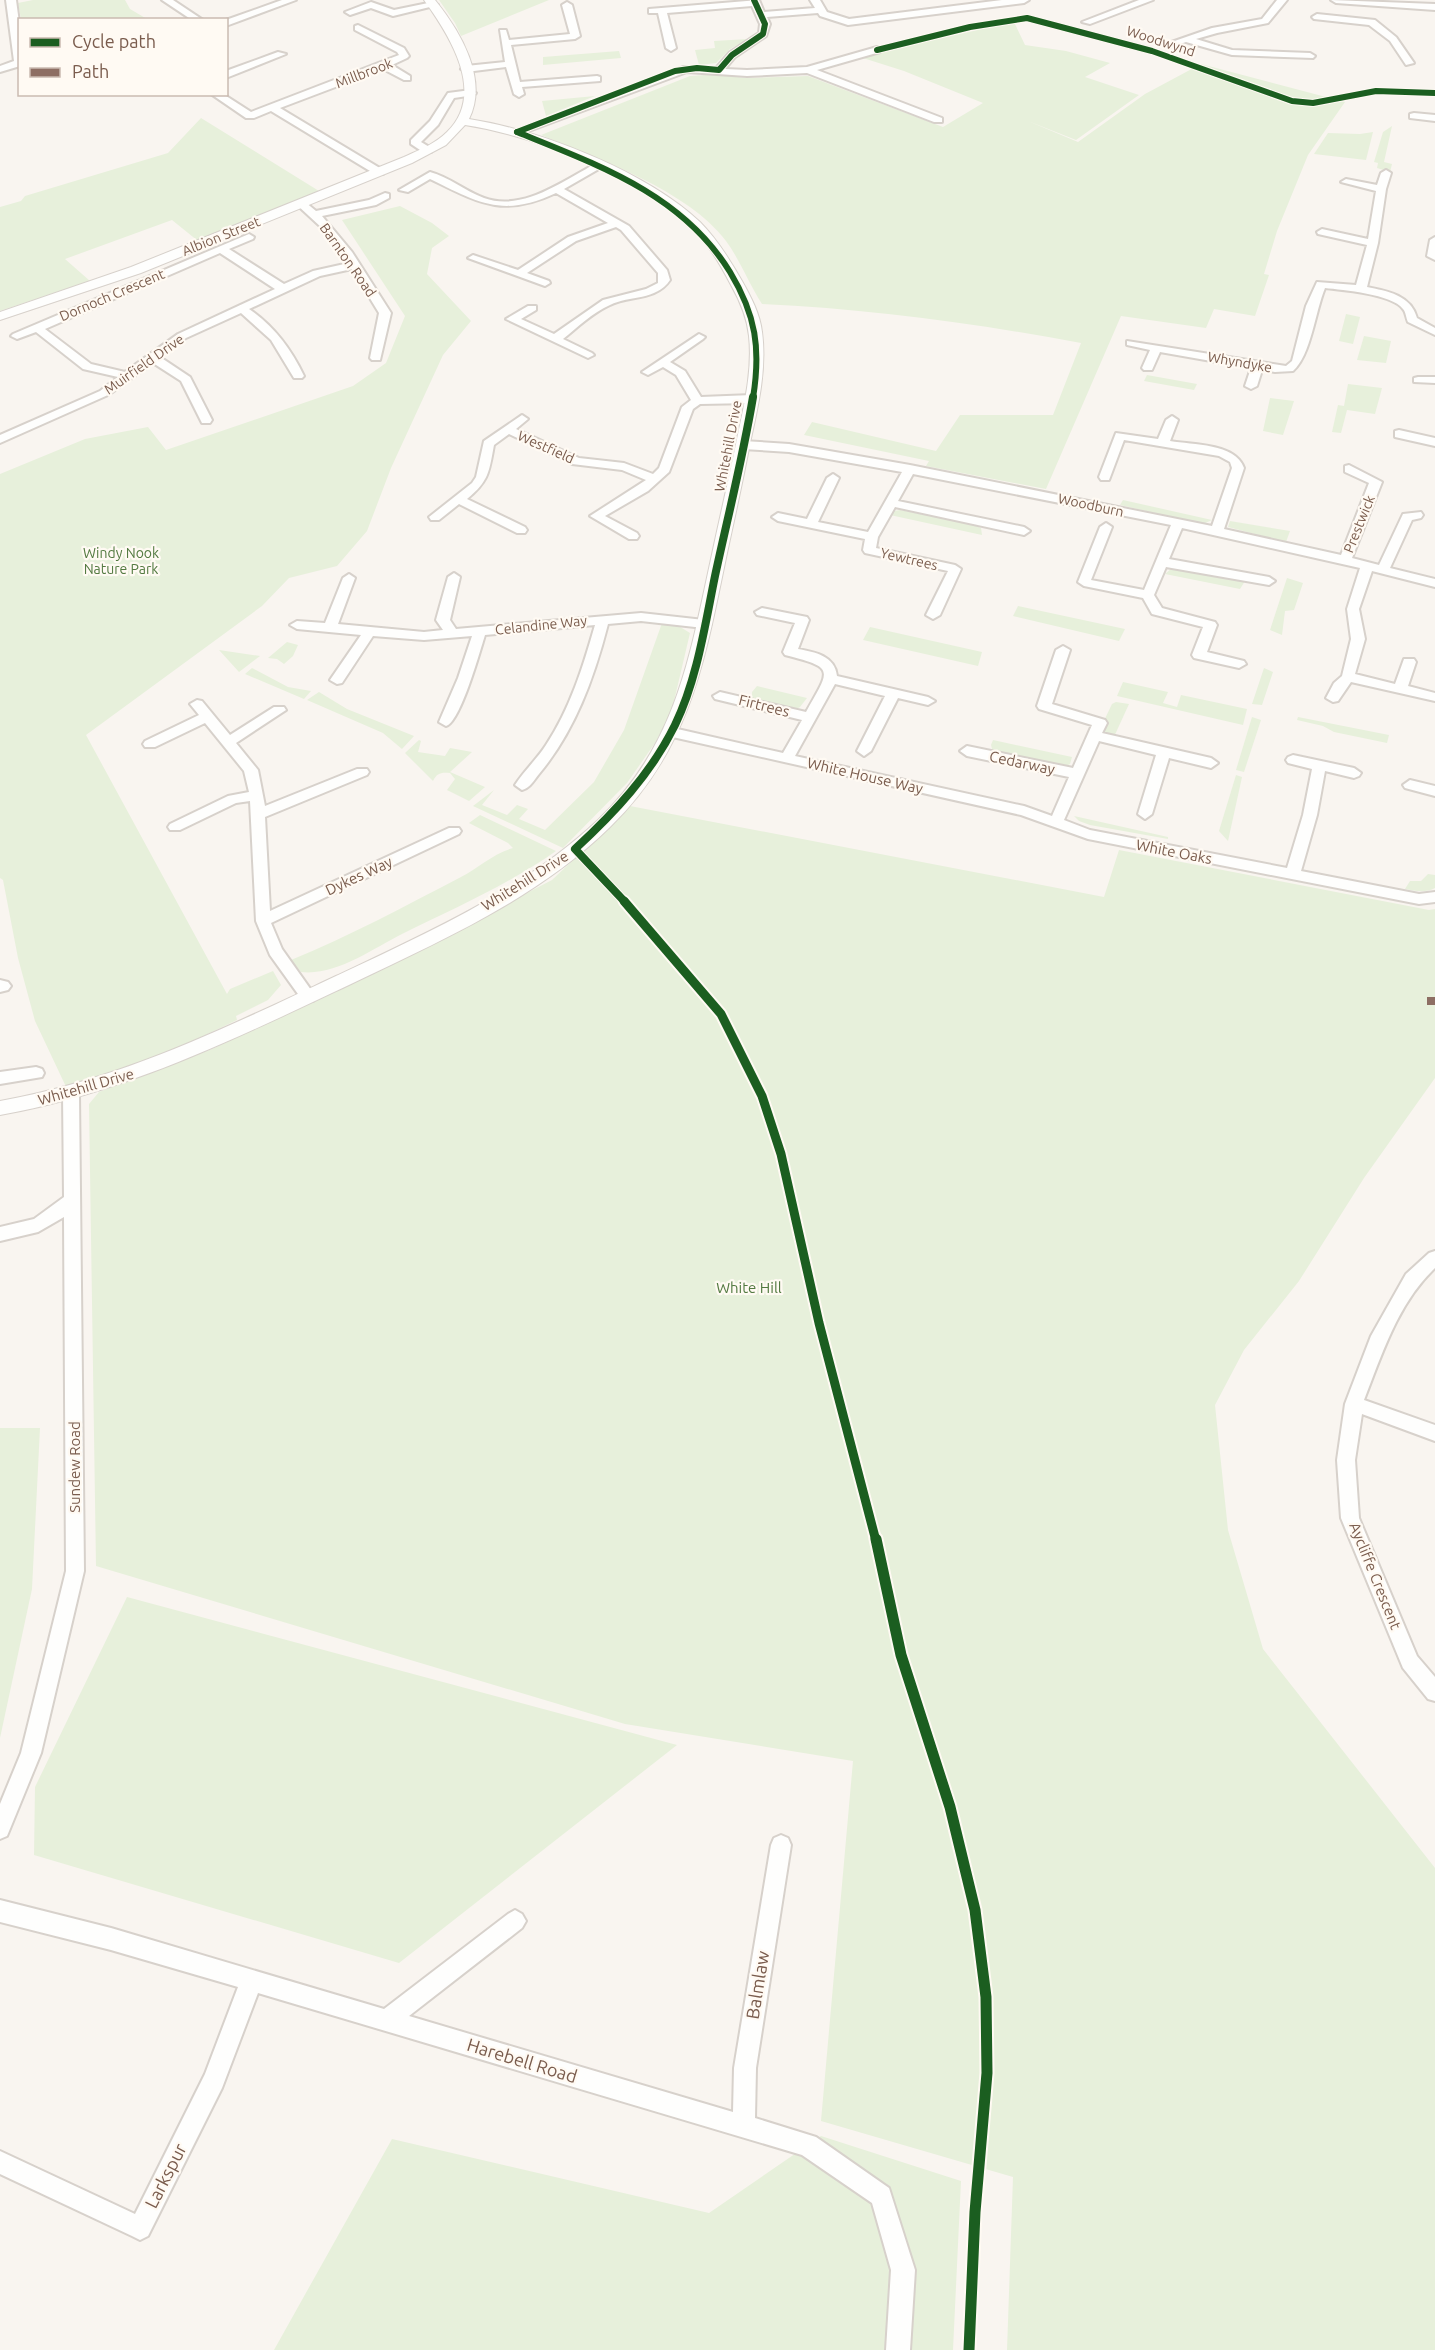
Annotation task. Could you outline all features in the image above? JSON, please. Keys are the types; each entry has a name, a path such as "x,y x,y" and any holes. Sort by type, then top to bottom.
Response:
{"street":[{"path":"167,0 196,18"},
{"path":"228,22 291,0"},
{"path":"815,0 827,17 848,22 1024,0"},
{"path":"908,0 917,15"},
{"path":"1087,22 1148,0"},
{"path":"1168,45 1215,30 1265,21 1282,0"},
{"path":"1336,0 1435,7"},
{"path":"0,2 15,1 18,48"},
{"path":"671,48 657,11 754,1 762,15 765,29 760,37 732,55 719,70"},
{"path":"350,12 371,4 393,13 431,2 448,28 466,69 471,93 462,121 452,134"},
{"path":"1372,22 1374,4"},
{"path":"567,5 575,36 504,37 518,90 597,78"},
{"path":"762,15 820,10"},
{"path":"1317,17 1372,22 1393,39 1409,63"},
{"name":"Millbrook","path":"219,96 250,116 404,56 401,50 358,28"},
{"path":"1186,39 1205,48 1231,54 1310,56"},
{"path":"517,132 675,71 697,68 747,73 808,70 877,50"},
{"path":"228,74 281,54"},
{"path":"0,69 18,63"},
{"path":"466,69 510,64"},
{"path":"384,65 407,78"},
{"path":"808,70 938,120"},
{"path":"432,147 415,142 434,123 447,99 457,93 471,93"},
{"path":"273,108 380,172"},
{"path":"468,108 502,128"},
{"path":"1414,116 1435,118"},
{"name":"Whitehill Drive","path":"0,1108 71,1094 152,1067 308,997 417,944 510,892 569,854 603,824 632,793 658,759 673,733 693,675 743,445 752,399 757,339 754,320 726,262 699,228 677,209 599,166 517,132 462,121"},
{"path":"452,134 502,128"},
{"name":"Albion Street","path":"0,316 136,270 301,204 380,172 432,147 452,134"},
{"path":"404,190 430,175 489,203 504,205 524,203 599,166"},
{"path":"1360,291 1373,243 1381,189 1386,173"},
{"path":"1346,182 1381,189"},
{"path":"555,188 625,228 663,272 665,280 655,289 611,299 555,339"},
{"path":"316,214 372,203 385,196"},
{"name":"Barnton Road","path":"301,204 316,214 355,265 385,313 376,358"},
{"path":"519,274 572,239 618,223"},
{"path":"1323,232 1373,243"},
{"name":"Dornoch Crescent","path":"17,336 249,237"},
{"path":"1435,240 1432,256 1435,257"},
{"path":"221,249 284,289"},
{"path":"474,258 545,283"},
{"name":"Muirfield Drive","path":"0,439 104,393 182,336 317,273 355,265"},
{"name":"Whyndyke","path":"1131,343 1257,366 1289,369 1297,362 1312,306 1321,284 1402,302 1409,309 1412,320 1435,332"},
{"path":"241,308 262,322 290,358 298,376"},
{"path":"532,308 512,319 588,354"},
{"name":"Dornoch Crescent","path":"37,328 87,367 128,376"},
{"path":"648,372 699,337"},
{"path":"1148,368 1156,348"},
{"path":"153,358 186,379 206,420"},
{"path":"662,362 681,373 697,401"},
{"path":"1251,386 1257,366"},
{"path":"1418,380 1435,380"},
{"path":"633,536 596,516 655,479 670,459 688,407 697,401 752,399"},
{"name":"Westfield","path":"435,517 477,485 482,477 488,444 522,419"},
{"path":"1163,442 1172,420"},
{"name":"Westfield","path":"507,429 576,461 624,467 655,479"},
{"path":"1399,434 1435,442"},
{"path":"1105,477 1120,436 1222,453 1235,460 1238,468 1217,531"},
{"name":"Woodburn","path":"743,445 789,448 910,469 1217,531 1435,583"},
{"name":"Yewtrees","path":"910,469 872,537 868,550 955,570 933,615"},
{"name":"Prestwick","path":"1345,560 1376,482 1349,469"},
{"path":"812,522 833,478"},
{"path":"460,500 521,530"},
{"path":"891,503 1024,531"},
{"path":"1383,570 1407,517 1417,515"},
{"path":"778,517 812,522 872,537"},
{"path":"1148,595 1178,523"},
{"path":"1106,527 1084,582 1148,595 1157,611 1210,626 1198,655 1239,664"},
{"path":"1162,562 1269,581"},
{"path":"1333,698 1339,686 1348,677 1358,639 1353,609 1367,566"},
{"path":"330,628 349,578"},
{"path":"436,588 452,583 443,620 452,633"},
{"path":"762,612 802,620 790,652 822,659 831,670 831,680 928,701"},
{"name":"Celandine Way","path":"297,625 424,636 641,617 704,624"},
{"name":"Celandine Way","path":"522,785 541,764 563,731 578,701 591,667 603,619"},
{"path":"337,680 370,631"},
{"name":"Celandine Way","path":"446,722 465,678 480,631"},
{"path":"1063,650 1044,706 1100,723 1095,736 1211,763"},
{"path":"1400,690 1409,662"},
{"path":"1348,677 1435,697"},
{"name":"Firtrees","path":"788,758 831,680"},
{"path":"864,751 894,694"},
{"name":"Firtrees","path":"720,696 809,717"},
{"path":"197,704 251,770 257,795 263,921 275,951 308,997"},
{"path":"228,742 279,710"},
{"path":"150,744 206,717"},
{"name":"White House Way","path":"673,733 1024,811 1056,823"},
{"name":"Cedarway","path":"1056,823 1095,736"},
{"name":"Cedarway","path":"967,751 1078,774"},
{"path":"1145,814 1164,752"},
{"path":"1293,760 1354,773"},
{"path":"1293,874 1310,815 1319,766"},
{"path":"258,814 363,772"},
{"path":"1410,785 1435,790"},
{"path":"175,827 233,799 257,795"},
{"name":"White Oaks","path":"1056,823 1088,834 1419,899 1435,897"},
{"name":"Dykes Way","path":"263,921 454,831"},
{"path":"0,1078 36,1073"},
{"name":"Sundew Road","path":"0,1829 31,1753 75,1571 71,1094"},
{"path":"0,1234 27,1230 51,1220 72,1198"},
{"name":"Aycliffe Crescent","path":"1435,1258 1412,1279 1380,1336 1354,1404 1346,1460 1350,1518 1410,1662 1435,1692"},
{"path":"1354,1404 1435,1433"},
{"name":"Balmlaw","path":"744,2127 745,2068 781,1845"},
{"name":"Harebell Road","path":"0,1911 111,1939 808,2145 881,2196 903,2270 898,2350"},
{"path":"387,2020 515,1921"},
{"name":"Larkspur","path":"0,2162 140,2228 214,2080 251,1982"}],"green space":[{"path":"33,0 125,0 130,9 145,18 21,18 18,3"},
{"path":"439,0 549,0 461,36"},
{"path":"1014,22 1025,45 1066,51 1110,63 1085,77 1139,95 1076,140 1028,121 1078,142 1145,94 1201,64 1345,102 1308,155 1277,231 1264,274 1269,275 1255,316 1214,309 1206,328 1121,316 1046,489 926,466 929,461 804,435 812,422 936,451 960,415 1053,415 1081,343 922,318 842,309 762,304 736,256 710,223 666,192 641,178 541,135 690,76 718,74 745,78 808,76 943,127 983,103 904,71 863,58 901,47"},
{"path":"748,39 730,49 716,63 699,65 695,50 715,48 714,41"},
{"path":"619,51 621,58 543,65 543,57"},
{"path":"595,96 546,116 542,101"},
{"path":"201,118 319,191 198,241 172,220 65,259 90,281 0,311 0,207 21,201 25,196 168,153"},
{"path":"1392,126 1384,162 1392,164 1390,172 1377,168 1378,163 1374,162 1383,132"},
{"path":"1373,132 1366,160 1314,154 1328,133"},
{"name":"Windy Nook Nature Park","path":"400,206 432,223 449,236 432,248 427,274 471,321 443,355 391,468 367,531 337,566 289,578 262,606 86,735 227,994 230,989 273,971 281,985 268,1000 236,1016 237,1020 151,1061 68,1091 35,1021 18,958 3,880 0,878 0,474 85,439 148,427 166,450 353,386 386,363 405,316 342,220"},
{"path":"1346,314 1360,317 1353,344 1339,341"},
{"path":"1364,336 1391,341 1386,363 1357,360"},
{"path":"1147,375 1197,384 1194,390 1144,381"},
{"path":"1348,384 1382,388 1375,414 1347,410 1341,433 1332,432 1338,405 1344,406"},
{"path":"1270,398 1294,401 1283,435 1263,431"},
{"path":"1123,500 1212,520 1203,524 1120,505"},
{"path":"900,510 971,524 981,528 982,535 890,515"},
{"path":"1230,521 1290,531 1286,542 1228,527"},
{"path":"1171,569 1245,581 1240,589 1165,574"},
{"path":"1287,578 1303,583 1294,610 1285,611 1282,635 1270,630"},
{"path":"1018,606 1125,629 1119,641 1013,616"},
{"path":"662,623 677,625 690,633 671,714 655,743 627,783 563,848 473,806 494,790 482,805 507,815 517,805 528,809 519,819 545,830 594,782 624,730"},
{"path":"870,627 982,652 978,666 863,640"},
{"path":"287,642 298,645 293,656 284,664 277,659 268,658"},
{"path":"219,650 260,656 239,672"},
{"path":"252,668 288,687 311,691 304,699 245,674"},
{"path":"1264,668 1273,672 1262,705 1252,704"},
{"path":"1123,682 1168,692 1163,703 1177,707 1181,695 1247,709 1243,725 1117,696"},
{"path":"757,686 807,698 795,710 755,701 752,698 752,692"},
{"path":"319,692 347,709 414,736 402,749 383,733 307,700"},
{"path":"1116,702 1129,704 1113,739 1103,732 1101,727 1112,704"},
{"path":"1252,717 1261,720 1244,772 1236,770"},
{"path":"1298,717 1389,735 1387,743 1334,732 1323,726 1297,720"},
{"path":"419,740 421,741 418,752 445,756 450,748 472,752 450,772 485,787 469,801 447,790 455,779 450,773 440,774 433,781 405,753"},
{"path":"993,740 1072,757 1070,764 1065,767 999,754 992,749"},
{"path":"1236,775 1242,777 1228,841 1219,831"},
{"name":"White Hill","path":"630,806 1104,897 1119,850 1429,910 1435,909 1435,1078 1364,1178 1299,1281 1244,1350 1215,1405 1228,1530 1263,1649 1435,1868 1435,2350 1007,2350 1013,2177 821,2121 853,1761 625,1724 96,1566 89,1104 99,1092 212,1049 412,952 552,880"},
{"path":"480,815 556,851 500,886 340,966 314,972 301,972 291,960 377,920 461,877 499,853 513,848 508,843 469,823"},
{"path":"1074,816 1168,837 1168,839 1090,825 1079,821"},
{"path":"1428,874 1435,875 1435,888 1432,890 1405,889 1410,881 1421,881"},
{"path":"0,1428 40,1428 32,1589 0,1738"},
{"path":"127,1597 677,1745 399,1963 34,1855 35,1787"},
{"path":"821,2136 961,2181 953,2350 274,2350 392,2139 709,2213"}],"marked path":[{"path":"1427,1001 1435,1001"}],"cycle path":[{"path":"517,132 675,71 697,68 719,70 732,55 763,34 765,24 754,0"},
{"name":"Woodwynd","path":"877,50 970,27 1027,18 1152,51 1292,101 1313,103 1376,91 1435,93"},
{"path":"517,132 612,172 670,206 695,227 717,252 743,296 755,330 757,354 754,392 705,622 685,703 664,746 639,783 575,849 606,880 721,1014 762,1096 781,1154 819,1323 878,1547 901,1655 950,1807 975,1910 986,1997 987,2073 975,2212 969,2350"}]}
